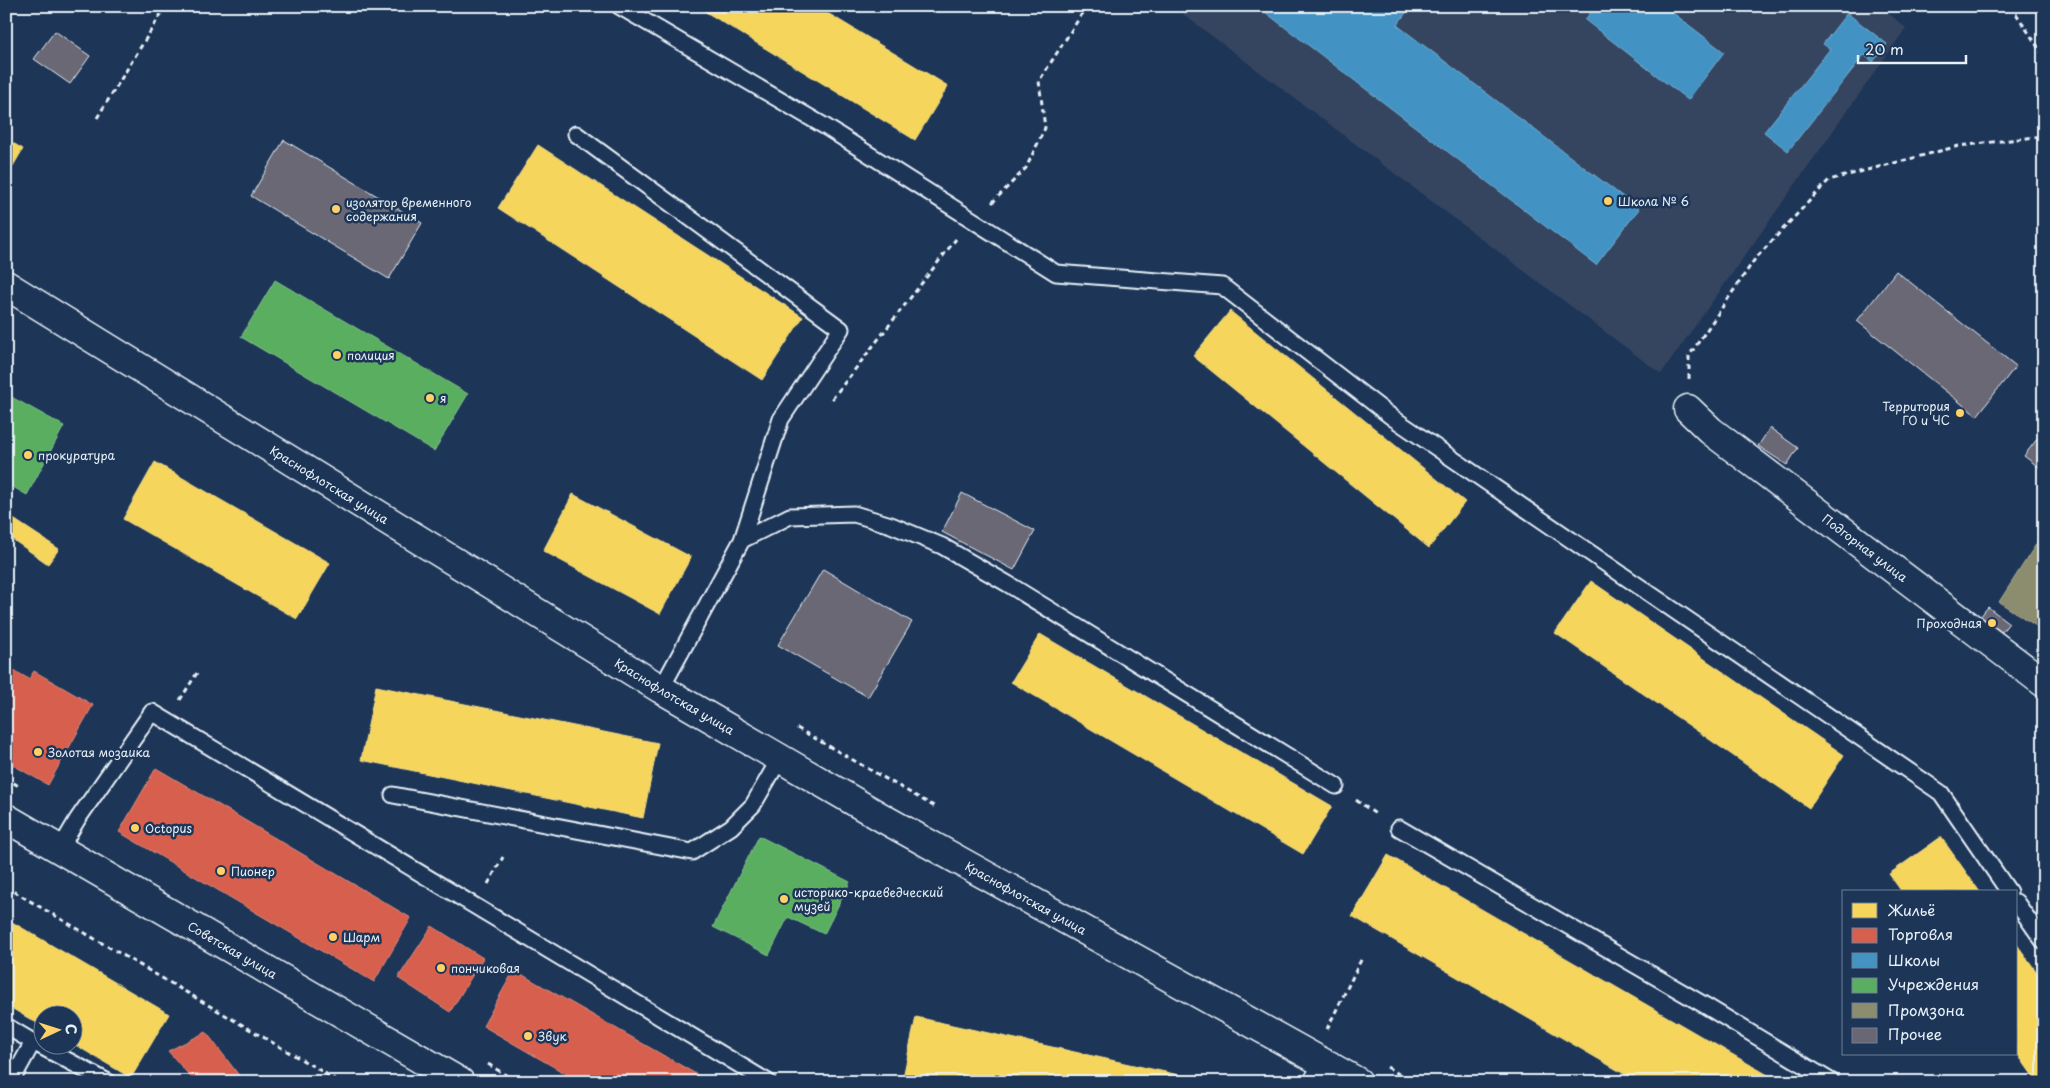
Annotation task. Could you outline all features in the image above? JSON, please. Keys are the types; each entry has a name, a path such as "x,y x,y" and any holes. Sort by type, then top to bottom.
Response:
{"main road":[{"name":"Краснофлотская улица","path":"8,289 661,689 1324,1073 1358,1082"},
{"name":"Подгорная улица","path":"1688,409 1711,431 2044,683"},
{"name":"Советская улица","path":"6,818 460,1082"}],"lane":[{"path":"619,6 826,127 1056,273 1222,286 1393,418 1941,794 2008,890"},
{"path":"576,134 840,329 781,419 742,540 661,689"},
{"path":"742,540 790,516 854,514 891,525 933,542 1008,584 1336,786"},
{"path":"60,848 77,820 152,712 768,1082"},
{"path":"393,795 692,852 731,827 753,805 780,758"},
{"path":"1399,828 1832,1082"},
{"path":"2018,905 2044,942"},
{"path":"6,1026 32,1041"},
{"path":"11,1082 32,1044"},
{"path":"59,1056 108,1082"}],"path":[{"path":"96,118 166,6"},
{"path":"832,399 958,237 1026,168 1046,128 1039,81 1087,6"},
{"path":"2011,6 2044,56"},
{"path":"1688,409 1689,356 1755,259 1828,180 1959,146 2044,136"},
{"path":"6,886 332,1080 340,1082"},
{"path":"1325,1032 1362,958"}],"shaded area":[{"name":"Школа № 6","path":"1180,6 1880,6 1906,28 1661,374 1184,15"}],"building: Жильё":[{"path":"696,6 816,6 948,86 915,140"},
{"path":"6,139 23,149 6,178"},
{"path":"538,145 803,317 762,380 498,208"},
{"path":"1230,311 1465,502 1429,548 1193,356"},
{"path":"155,462 330,563 297,619 123,519"},
{"path":"573,494 691,557 660,614 543,551"},
{"path":"6,514 59,549 48,564 6,535"},
{"path":"1591,581 1844,755 1809,808 1555,633"},
{"path":"1040,634 1332,806 1303,854 1011,682"},
{"path":"376,686 658,743 643,818 361,760"},
{"path":"1941,837 1979,890 1901,890 1889,874"},
{"path":"1388,855 1780,1082 1638,1082 1352,916"},
{"path":"12,922 169,1014 131,1078 82,1049 82,1006 32,1006 32,1020 6,1005 6,933"},
{"path":"2018,946 2044,982 2044,1082 2037,1082 2018,1055"},
{"path":"916,1017 1197,1079 1197,1082 902,1082"}],"building: Торговля":[{"path":"6,666 29,679 34,671 93,705 48,785 6,761"},
{"path":"156,768 411,918 374,982 119,832"},
{"name":"пончиковая","path":"432,926 483,958 450,1012 398,978"},
{"path":"514,970 710,1082 580,1082 483,1026"},
{"path":"206,1032 244,1082 195,1082 168,1051"}],"building: Школы":[{"path":"1257,6 1411,6 1397,25 1639,209 1596,265"},
{"path":"1595,6 1664,6 1724,52 1688,100 1585,20"},
{"path":"1847,13 1887,44 1873,62 1864,55 1788,151 1764,132 1830,49 1823,44"}],"building: Учреждения":[{"name":"полиция","path":"275,280 468,394 434,451 241,337"},
{"name":"прокуратура","path":"6,394 64,426 27,495 6,483"},
{"name":"историко-краеведческий музей","path":"759,836 850,882 824,934 788,917 769,955 713,927"}],"building: Промзона":[{"path":"2044,532 2044,631 1999,602"}],"building: Прочее":[{"path":"55,31 90,56 70,84 34,59"},
{"name":"изолятор временного содержания","path":"284,140 422,223 389,279 251,196"},
{"path":"1896,271 2016,366 1977,416 1857,321"},
{"path":"1770,428 1798,448 1787,465 1758,446"},
{"path":"2044,430 2044,471 2024,456"},
{"path":"962,493 1035,531 1014,570 942,532"},
{"path":"823,569 912,622 868,697 778,645"},
{"name":"Проходная","path":"1988,607 2009,623 1997,638 1976,622"}],"place":[{"name":"Школа № 6","path":"1608,201"},
{"name":"изолятор временного содержания","path":"336,209"},
{"name":"полиция","path":"337,355"},
{"name":"я","path":"430,398"},
{"name":"Территория ГО и ЧС","path":"1960,413"},
{"name":"прокуратура","path":"28,455"},
{"name":"Проходная","path":"1992,623"},
{"name":"Золотая мозаика","path":"38,752"},
{"name":"Octopus","path":"135,828"},
{"name":"Пионер","path":"221,871"},
{"name":"историко-краеведческий музей","path":"784,899"},
{"name":"Шарм","path":"333,937"},
{"name":"пончиковая","path":"441,968"},
{"name":"Звук","path":"528,1036"}]}
